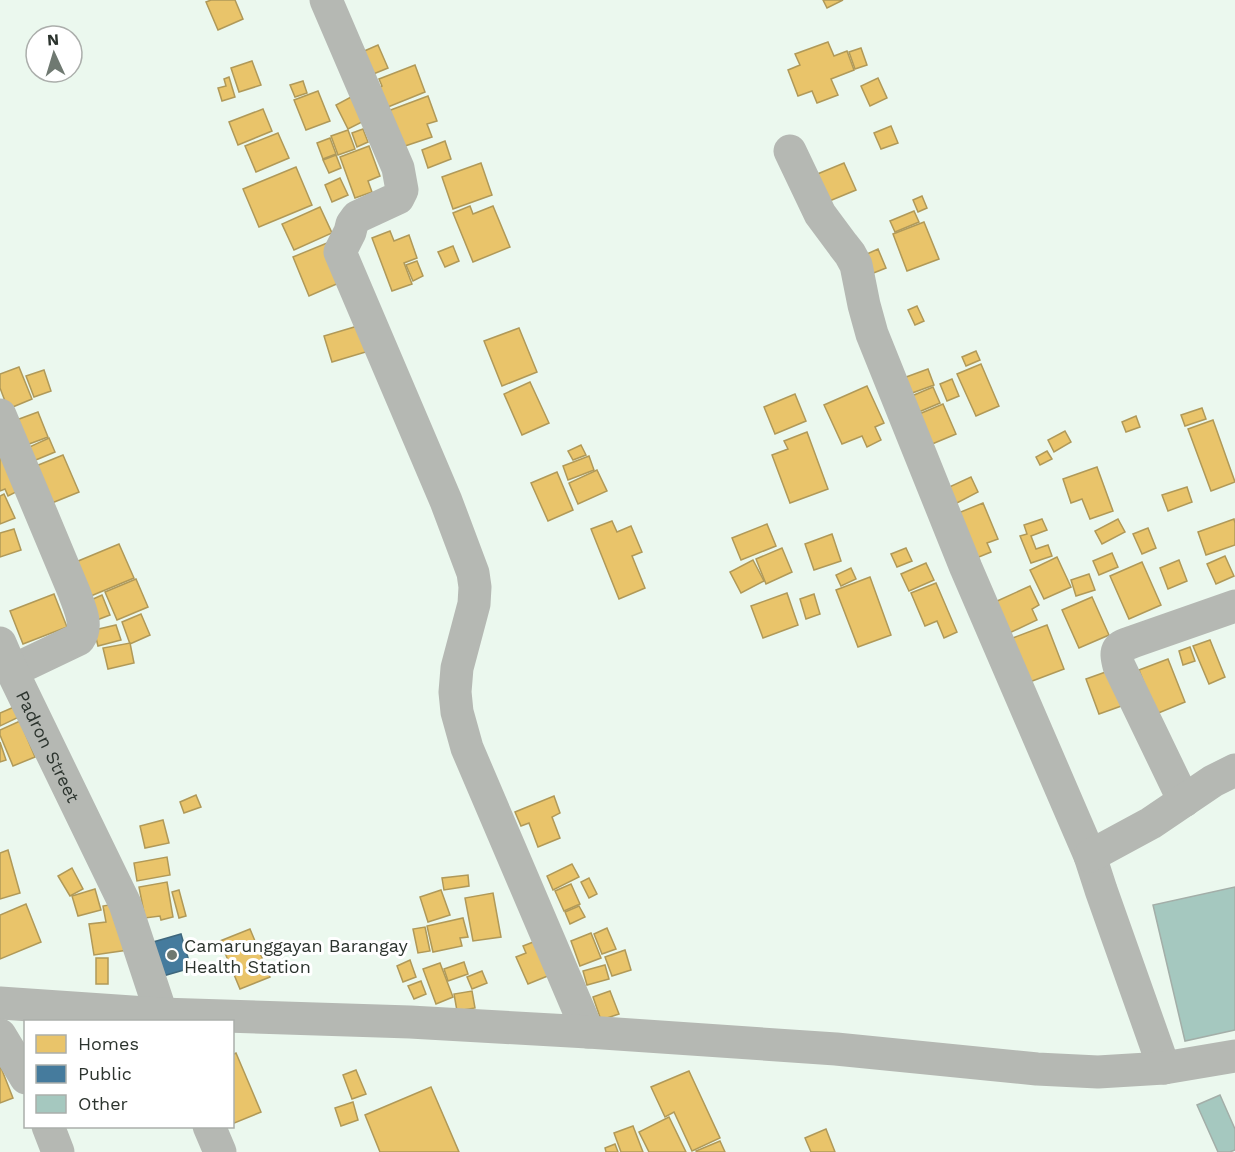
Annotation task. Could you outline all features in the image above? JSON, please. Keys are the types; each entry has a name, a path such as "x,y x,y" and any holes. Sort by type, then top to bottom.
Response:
{"street":[{"path":"326,0 398,168 402,190 398,198 357,217 340,252 446,501 473,573 474,604 457,668 455,692 457,712 467,748 588,1032"},
{"path":"790,151 820,214 856,265 872,334 971,578 1090,856 1164,1068"},
{"name":"Padron Street","path":"0,415 83,618 83,633 79,639 6,657 125,904 162,1018"},
{"path":"1184,801 1119,666 1117,650 1120,646 1135,640 1235,606"},
{"path":"1090,856 1151,823 1213,781 1235,770"},
{"path":"0,1003 162,1018 400,1022 588,1032 836,1049 1037,1069 1098,1072 1164,1068 1235,1056"},
{"path":"0,1035 24,1075"},
{"path":"49,1128 58,1152"},
{"path":"210,1128 220,1152"}],"building: Homes":[{"path":"235,0 243,19 218,30 206,2"},
{"path":"823,0 843,0 827,8"},
{"path":"828,42 834,56 847,51 854,70 831,79 838,95 817,103 812,91 798,96 788,70 800,65 795,54"},
{"path":"378,45 388,68 371,75 362,52"},
{"path":"861,48 867,65 855,69 849,52"},
{"path":"252,61 261,85 239,92 231,68"},
{"path":"415,65 425,92 383,109 375,89 382,86 379,79"},
{"path":"229,77 235,97 222,101 218,88 226,86 224,79"},
{"path":"878,78 887,98 870,106 861,86"},
{"path":"303,81 307,93 295,97 290,85"},
{"path":"318,91 330,121 306,130 294,100"},
{"path":"428,96 437,121 427,124 432,137 402,147 388,111"},
{"path":"351,97 364,121 348,129 336,105"},
{"path":"263,109 272,131 238,145 229,122"},
{"path":"891,126 898,143 881,149 874,133"},
{"path":"363,129 368,142 357,147 352,133"},
{"path":"348,130 355,149 338,155 331,136"},
{"path":"278,133 289,158 256,172 245,146"},
{"path":"330,138 336,154 323,159 317,143"},
{"path":"445,141 451,159 428,168 422,150"},
{"path":"369,146 380,176 368,181 372,192 355,198 340,157"},
{"path":"336,155 341,168 329,173 323,160"},
{"path":"481,163 492,195 453,209 442,177"},
{"path":"844,163 856,190 827,202 815,175"},
{"path":"296,167 312,205 259,227 243,189"},
{"path":"340,178 348,195 332,202 325,185"},
{"path":"922,196 927,208 918,212 913,200"},
{"path":"470,206 473,214 493,206 510,247 473,262 453,213"},
{"path":"320,207 332,233 294,250 282,224"},
{"path":"914,211 919,222 895,232 890,221"},
{"path":"924,222 939,259 907,271 893,234"},
{"path":"390,231 394,241 409,235 417,258 404,263 412,284 392,291 372,238"},
{"path":"332,241 348,279 309,296 293,257"},
{"path":"453,246 459,261 445,267 438,252"},
{"path":"878,249 886,268 866,276 858,258"},
{"path":"417,261 423,276 413,281 406,265"},
{"path":"917,306 924,321 915,325 908,310"},
{"path":"361,325 369,351 332,362 324,336"},
{"path":"519,328 537,372 502,386 484,341"},
{"path":"976,351 980,360 966,366 962,357"},
{"path":"981,364 999,406 976,416 957,374"},
{"path":"19,367 32,399 8,409 0,388 0,374"},
{"path":"928,369 934,385 904,396 898,380"},
{"path":"44,370 51,391 34,397 26,376"},
{"path":"952,379 959,396 947,401 940,384"},
{"path":"530,382 549,423 522,435 504,394"},
{"path":"867,386 884,423 875,427 881,440 867,447 862,436 842,444 824,405"},
{"path":"933,387 940,403 914,414 907,398"},
{"path":"795,394 806,421 775,434 764,407"},
{"path":"943,404 956,434 925,447 912,417"},
{"path":"1202,408 1206,419 1185,426 1181,415"},
{"path":"38,412 48,437 21,447 11,422"},
{"path":"1136,416 1140,427 1126,432 1122,422"},
{"path":"1213,420 1235,482 1211,491 1188,429"},
{"path":"1065,431 1071,442 1054,452 1048,440"},
{"path":"807,432 828,489 790,503 772,455 788,449 784,441"},
{"path":"49,438 55,452 31,462 25,449"},
{"path":"0,444 22,489 8,496 5,489 0,491"},
{"path":"581,445 586,455 573,460 568,451"},
{"path":"1047,451 1052,459 1040,465 1036,457"},
{"path":"63,455 79,492 47,505 31,468"},
{"path":"589,456 594,470 568,480 563,466"},
{"path":"1097,467 1113,511 1090,519 1082,499 1071,503 1063,479"},
{"path":"597,470 607,491 578,504 569,483"},
{"path":"557,472 573,510 548,521 531,483"},
{"path":"971,477 978,492 955,504 947,488"},
{"path":"1187,487 1192,502 1168,511 1162,495"},
{"path":"4,494 15,518 0,524 0,496"},
{"path":"983,503 998,539 987,543 991,552 969,561 951,516"},
{"path":"1042,519 1047,530 1031,536 1036,549 1048,545 1052,556 1031,563 1020,536 1027,534 1024,525"},
{"path":"1118,519 1125,532 1102,544 1095,531"},
{"path":"1234,519 1235,545 1206,555 1198,532"},
{"path":"612,521 617,532 631,526 642,552 632,556 645,588 619,599 591,529"},
{"path":"767,524 776,546 741,560 732,538"},
{"path":"1148,528 1156,548 1142,554 1133,534"},
{"path":"14,529 21,550 0,557 0,533"},
{"path":"832,534 841,561 814,570 805,544"},
{"path":"119,544 134,578 86,598 71,564"},
{"path":"782,548 792,572 766,584 756,559"},
{"path":"906,548 912,561 897,567 891,554"},
{"path":"1112,553 1118,567 1099,575 1093,561"},
{"path":"1225,556 1234,576 1216,584 1207,564"},
{"path":"1057,557 1071,587 1044,599 1030,570"},
{"path":"753,560 764,581 741,593 730,572"},
{"path":"1179,560 1187,581 1168,589 1160,568"},
{"path":"1142,562 1161,605 1129,619 1110,576"},
{"path":"926,563 934,580 909,591 901,574"},
{"path":"851,568 856,579 841,586 836,575"},
{"path":"1089,574 1095,590 1076,596 1071,580"},
{"path":"870,577 891,635 858,647 836,590"},
{"path":"136,579 148,607 117,620 105,592"},
{"path":"936,583 957,632 944,638 937,621 925,626 911,593"},
{"path":"1030,586 1039,605 1032,609 1037,620 1003,636 995,602"},
{"path":"787,593 798,625 763,638 751,606"},
{"path":"54,594 67,627 23,644 10,611"},
{"path":"814,594 820,614 806,619 800,599"},
{"path":"102,595 110,615 89,623 82,604"},
{"path":"1092,597 1109,635 1079,648 1062,610"},
{"path":"141,614 150,635 130,644 122,622"},
{"path":"116,625 121,640 98,646 94,630"},
{"path":"1047,625 1064,669 1027,683 1010,639"},
{"path":"1210,640 1225,677 1209,684 1193,646"},
{"path":"130,643 134,663 108,669 103,648"},
{"path":"1190,647 1195,661 1183,665 1179,651"},
{"path":"1168,659 1185,702 1156,714 1139,670"},
{"path":"1114,669 1127,704 1099,714 1086,679"},
{"path":"14,707 19,717 0,726 0,713"},
{"path":"20,721 35,757 13,766 0,730"},
{"path":"0,742 6,760 0,762"},
{"path":"196,795 201,807 184,813 180,802"},
{"path":"554,796 560,813 552,817 560,838 538,847 529,823 521,826 515,812"},
{"path":"163,820 169,843 145,848 140,826"},
{"path":"8,850 20,893 0,899 0,853"},
{"path":"167,857 170,875 137,881 134,863"},
{"path":"572,864 579,877 553,890 547,876"},
{"path":"72,868 83,889 70,896 58,876"},
{"path":"468,875 469,886 444,890 442,878"},
{"path":"589,878 597,894 589,898 581,882"},
{"path":"167,882 173,917 161,920 160,916 145,918 139,887"},
{"path":"571,884 580,904 564,911 555,891"},
{"path":"95,889 101,910 78,916 72,896"},
{"path":"179,890 186,916 179,918 172,892"},
{"path":"441,890 450,915 428,922 420,897"},
{"path":"493,893 501,937 473,941 465,898"},
{"path":"120,903 128,950 94,955 89,924 106,922 103,906"},
{"path":"26,904 41,942 0,959 0,915"},
{"path":"579,906 585,917 570,924 565,912"},
{"path":"463,918 468,937 460,938 462,946 433,952 427,926"},
{"path":"425,927 430,951 418,953 413,929"},
{"path":"607,928 616,949 602,954 594,934"},
{"path":"250,929 270,977 240,989 220,941"},
{"path":"591,933 601,958 580,966 571,941"},
{"path":"541,939 555,973 528,984 516,957 526,953 523,946"},
{"path":"625,950 631,970 612,976 605,957"},
{"path":"96,958 108,958 108,984 96,984"},
{"path":"410,960 416,977 403,982 397,966"},
{"path":"464,962 468,974 448,981 444,969"},
{"path":"440,963 453,997 436,1004 423,969"},
{"path":"605,965 609,979 587,985 583,971"},
{"path":"482,971 487,983 472,989 467,977"},
{"path":"421,981 426,994 414,999 408,986"},
{"path":"472,991 475,1008 457,1011 454,994"},
{"path":"610,991 619,1014 601,1020 593,997"},
{"path":"236,1053 261,1112 234,1123 234,1054"},
{"path":"0,1065 13,1098 0,1103"},
{"path":"356,1070 366,1094 352,1099 343,1075"},
{"path":"689,1071 720,1138 692,1151 674,1112 665,1117 651,1087"},
{"path":"431,1087 459,1152 380,1152 365,1115"},
{"path":"353,1102 358,1120 341,1126 335,1108"},
{"path":"669,1117 686,1152 649,1152 639,1132"},
{"path":"633,1126 643,1152 621,1152 614,1133"},
{"path":"826,1129 835,1152 811,1152 805,1138"},
{"path":"720,1141 725,1152 696,1151"},
{"path":"615,1144 618,1152 606,1152 605,1148"}],"building: Public":[{"name":"Camarunggayan Barangay Health Station","path":"181,934 191,968 163,976 153,942"}],"building: Other":[{"path":"1235,887 1235,1030 1185,1041 1153,905"},
{"path":"1220,1095 1235,1129 1235,1150 1230,1152 1218,1152 1197,1105"}],"place":[{"name":"Camarunggayan Barangay Health Station","path":"172,955"}]}
